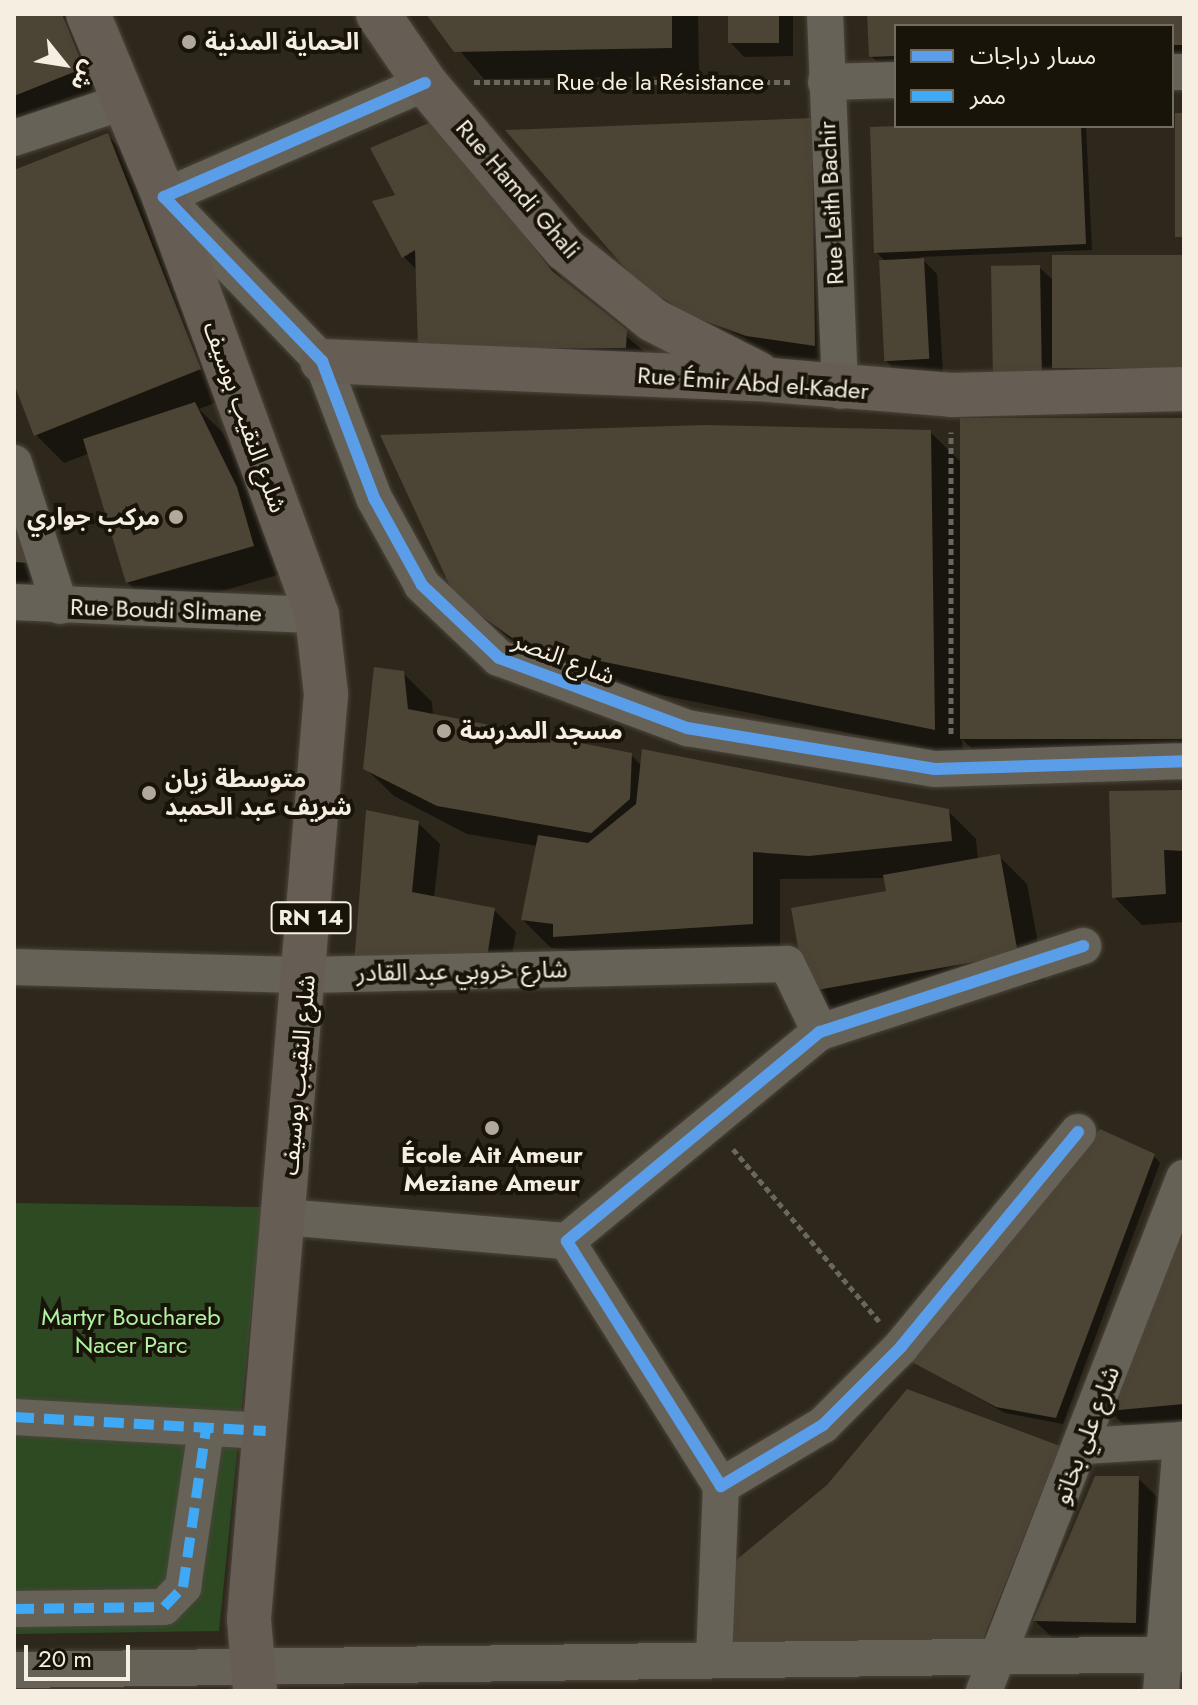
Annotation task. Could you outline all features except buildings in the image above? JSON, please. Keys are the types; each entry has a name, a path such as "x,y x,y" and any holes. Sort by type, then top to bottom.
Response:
{"main road":[{"name":"RN 14","path":"88,14 164,197"},
{"name":"Rue Hamdi Ghali","path":"378,14 425,83 565,249 653,320 770,380"},
{"name":"شلرع النقيب بوسيف","path":"164,197 317,615 326,694 307,975 249,1619 254,1678"},
{"name":"Rue Émir Abd el-Kader","path":"322,361 770,380 840,391 951,395 1184,389"}],"street":[{"name":"Rue Leith Bachir","path":"825,14 840,391"},
{"path":"826,82 894,80"},
{"path":"164,197 425,83"},
{"path":"14,138 125,101"},
{"name":"شارع النصر","path":"164,197 322,361 374,498 422,585 499,658 687,728 951,769 1184,761"},
{"path":"14,463 60,606"},
{"name":"Rue Boudi Slimane","path":"14,602 317,615"},
{"path":"285,1217 567,1241 820,1032 1083,946"},
{"name":"شارع خروبي عبد القادر","path":"14,967 307,975 787,964 820,1032"},
{"path":"721,1486 823,1425 901,1347 1078,1132"},
{"name":"شارع علي بخاتو","path":"984,1691 1084,1446 1184,1178"},
{"path":"567,1241 721,1486 714,1659"},
{"path":"14,1417 266,1431"},
{"path":"14,1609 164,1607 183,1587 206,1430"},
{"path":"1084,1446 1182,1440 1173,1654 1161,1691"},
{"path":"14,1670 254,1678 714,1659 1173,1654"}],"path":[{"path":"951,395 951,769"},
{"path":"729,1145 901,1347"}],"green space":[{"name":"Martyr Bouchareb Nacer Parc","path":"14,1203 262,1207 219,1631 14,1634"}],"marked path":[{"path":"14,1417 266,1431"},
{"path":"14,1609 164,1607 183,1587 206,1430"}],"cycle path":[{"path":"425,83 164,197 322,361 374,498 422,585 499,658 687,728 935,769 1184,761"},
{"path":"1078,1132 901,1347 823,1425 721,1486 567,1241 820,1032 1083,946"}],"place":[{"name":"الحماية المدنية","path":"189,42"},
{"name":"مركب جواري","path":"176,517"},
{"name":"مسجد المدرسة","path":"444,731"},
{"name":"متوسطة زيان شريف عبد الحميد","path":"149,793"},
{"name":"École Ait Ameur Meziane Ameur","path":"492,1128"}]}
